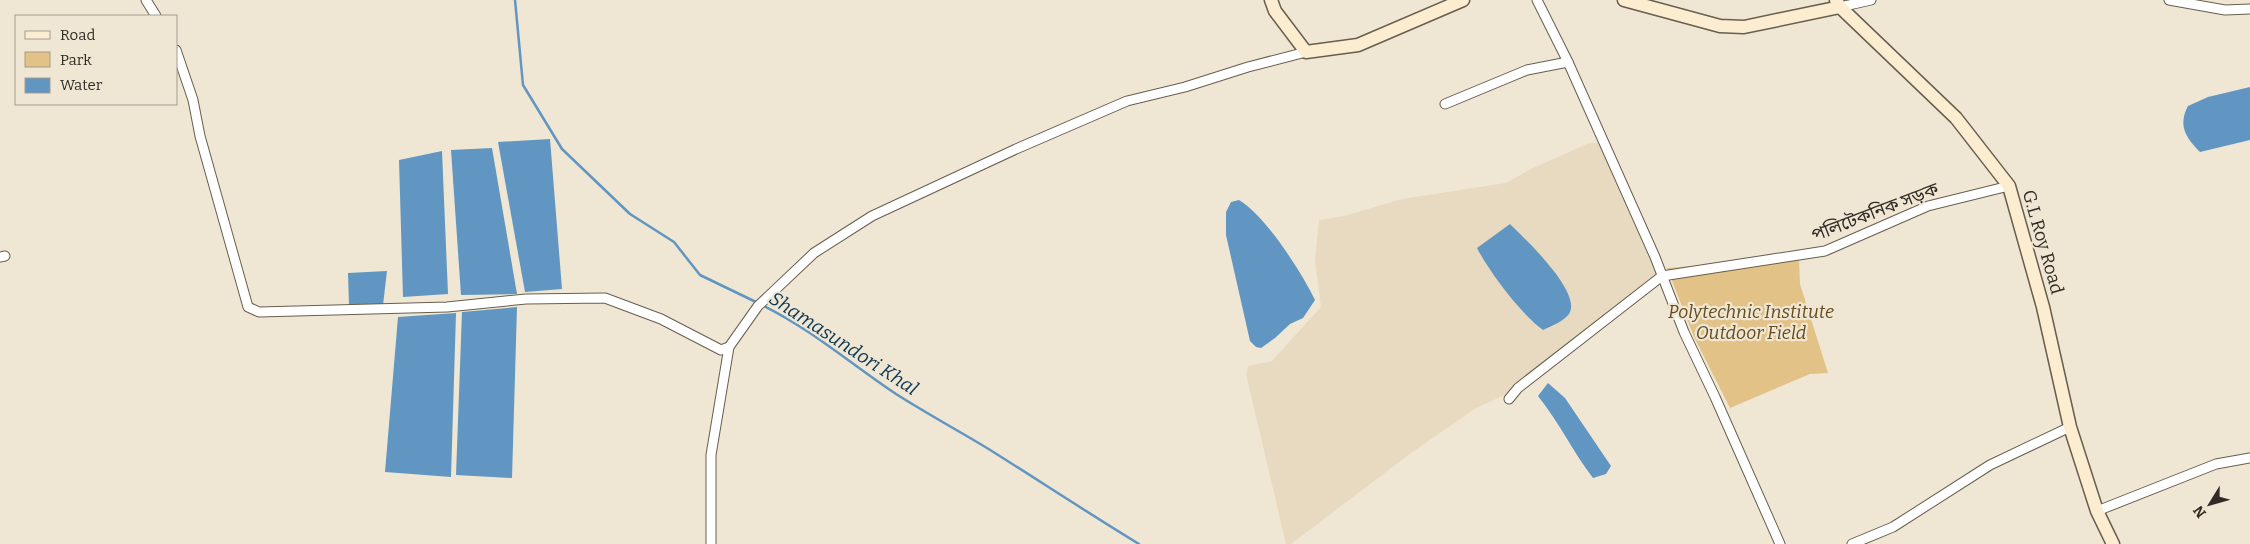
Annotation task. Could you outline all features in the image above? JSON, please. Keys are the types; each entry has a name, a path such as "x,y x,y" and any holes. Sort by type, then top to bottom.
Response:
{"main road":[{"path":"1272,0 1275,11 1306,52 1358,45 1463,0"},
{"path":"1624,0 1720,26 1744,27 1770,23 1838,3"},
{"name":"G.L Roy Road","path":"1838,3 1956,118 2009,186 2043,307 2070,427 2097,511 2113,544"}],"street":[{"path":"146,0 155,15"},
{"path":"1537,0 1568,62 1662,276 1684,332 1716,397 1780,544"},
{"path":"1838,3 1871,0"},
{"path":"2169,0 2225,10 2250,9"},
{"path":"710,544 711,455 729,347 758,306 814,253 872,216 1016,149 1127,101 1185,88 1248,67 1306,52"},
{"path":"178,56 193,100 200,136 248,307 259,312 339,311 447,307 526,299 605,298 661,319 721,350 729,347"},
{"path":"1445,104 1527,70 1568,62"},
{"name":"পলিটেকনিক সড়ক","path":"1662,276 1825,252 1928,206 2009,186"},
{"path":"1509,399 1518,388 1662,276"},
{"path":"1852,544 1893,527 1990,465 2070,427"},
{"path":"2097,511 2216,464 2250,458"}],"shaded area":[{"path":"1600,142 1660,280 1622,301 1507,394 1476,408 1411,453 1291,544 1286,544 1246,374 1248,366 1272,361 1321,307 1315,260 1319,220 1344,216 1402,199 1506,183 1531,169 1587,144"}],"green space":[{"name":"Polytechnic Institute Outdoor Field","path":"1799,258 1800,284 1828,373 1810,374 1730,408 1694,337 1667,268"}],"water":[{"path":"2250,87 2250,140 2200,152 2190,141 2183,125 2188,106 2208,97"},
{"path":"550,139 562,289 525,292 498,142"},
{"path":"492,148 517,294 461,295 451,150"},
{"path":"442,151 448,294 403,297 399,160"},
{"path":"1239,200 1249,207 1271,231 1292,260 1315,300 1303,318 1290,324 1261,348 1256,347 1250,341 1226,235 1226,212 1231,202"},
{"path":"1510,224 1550,267 1568,293 1571,305 1569,314 1560,322 1543,330 1525,314 1507,292 1477,248"},
{"path":"387,271 383,305 349,306 348,273"},
{"path":"517,307 512,478 456,475 462,312"},
{"path":"456,313 451,477 385,472 398,317"},
{"path":"1548,383 1565,398 1611,466 1606,474 1593,478 1538,396"}],"waterway":[{"name":"Shamasundori Khal","path":"515,0 523,85 562,149 630,214 674,242 700,275 758,303"},
{"name":"Shamasundori Khal","path":"762,305 814,336 896,394 987,448 1139,544"}]}
